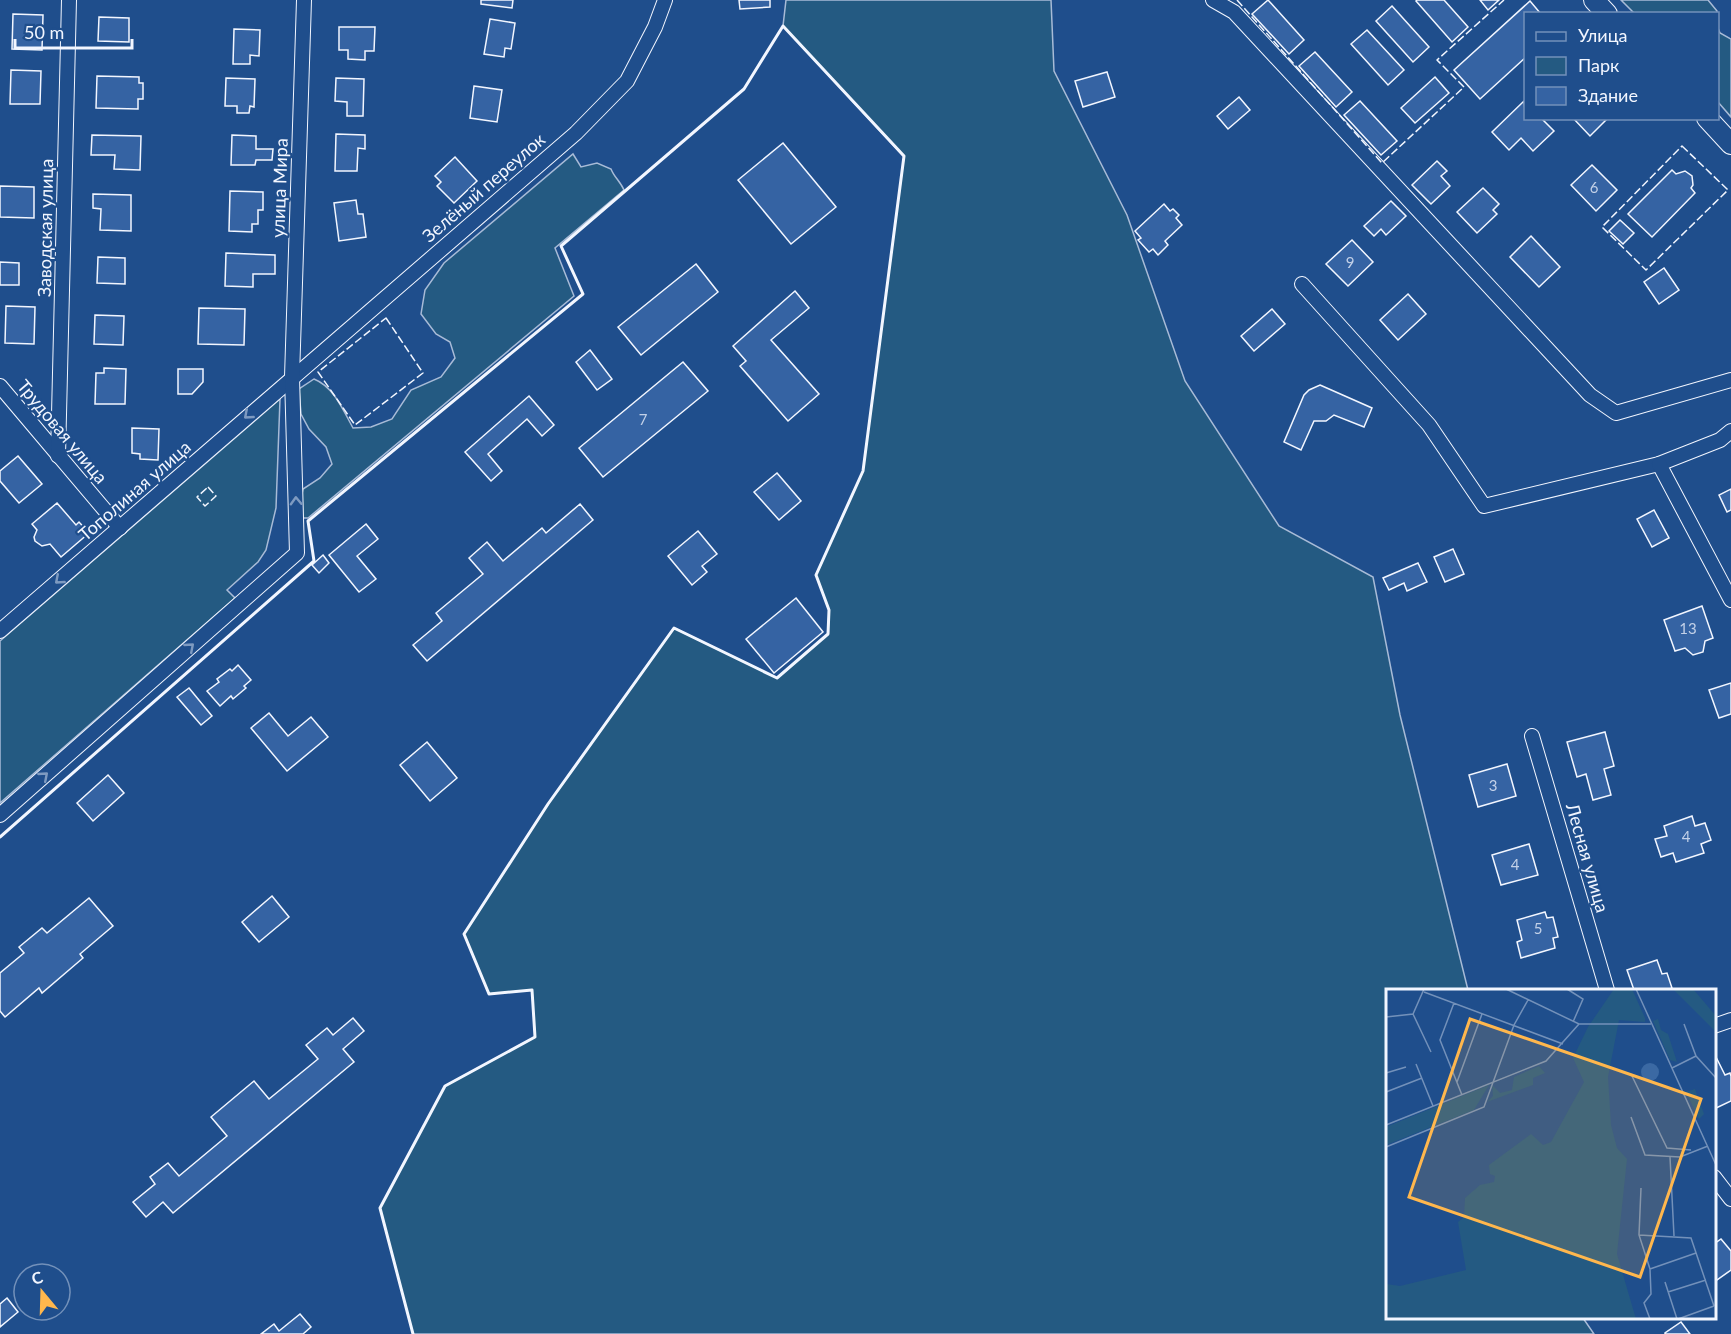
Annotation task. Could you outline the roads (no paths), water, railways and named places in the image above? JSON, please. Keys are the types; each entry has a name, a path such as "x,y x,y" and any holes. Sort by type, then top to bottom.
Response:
{"main road":[{"path":"1594,0 1605,12"},
{"path":"1709,120 1731,144"}],"street":[{"name":"Заводская улица","path":"58,456 69,0"},
{"name":"улица Мира","path":"0,815 297,553 292,377 303,0"},
{"name":"Зелёный переулок","path":"292,377 573,136 604,105 627,81 655,27 665,0"},
{"path":"1213,0 1234,12 1590,395 1616,413 1731,380"},
{"path":"1302,284 1429,425 1484,506 1659,464 1720,440 1731,431"},
{"name":"Тополиная улица","path":"0,631 292,377"},
{"name":"Трудовая улица","path":"0,386 120,528"},
{"path":"1659,464 1731,600"},
{"name":"Лесная улица","path":"1532,736 1607,989"},
{"path":"1716,1025 1731,1020"},
{"path":"1716,1180 1731,1199"}]}
